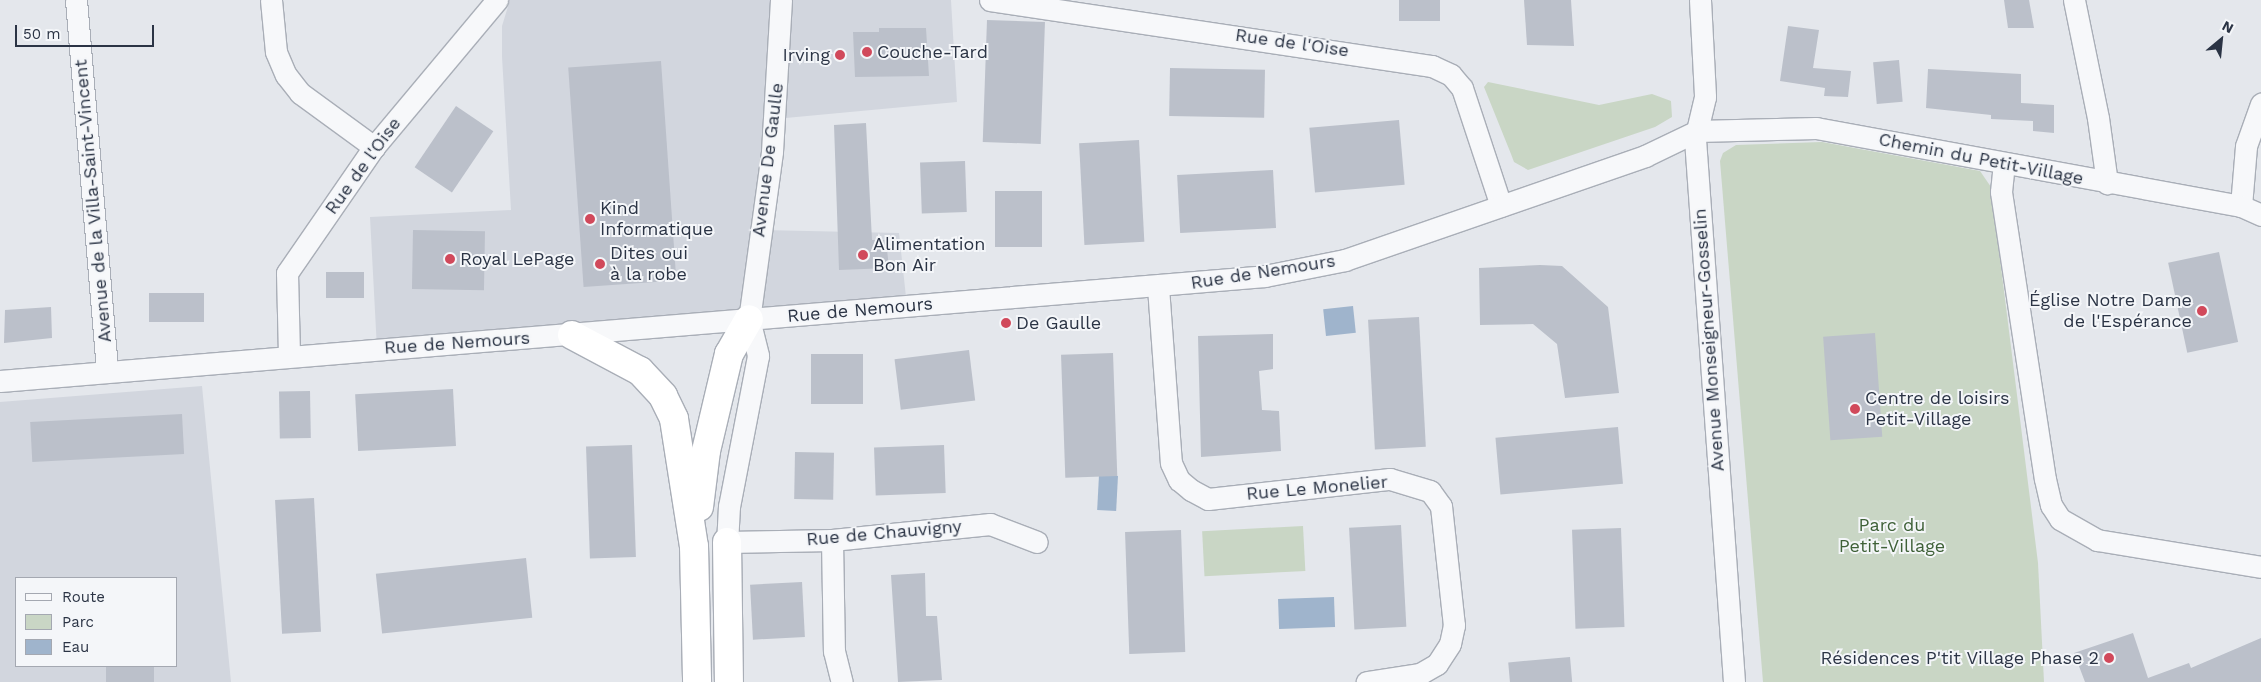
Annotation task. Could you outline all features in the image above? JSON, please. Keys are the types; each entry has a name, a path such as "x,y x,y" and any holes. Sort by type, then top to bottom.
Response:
{"highway":[{"path":"694,546 706,451 729,354 749,319"},
{"path":"572,335 640,371 663,396 674,419 681,448 694,546 697,682"},
{"path":"728,542 729,682"}],"street":[{"name":"Avenue de la Villa-Saint-Vincent","path":"76,0 107,371"},
{"path":"271,0 276,52 286,74 300,94 374,148"},
{"name":"Rue de l'Oise","path":"289,355 286,273 374,148 497,0"},
{"name":"Avenue De Gaulle","path":"749,319 772,152 781,0"},
{"name":"Rue de l'Oise","path":"990,0 1432,66 1451,75 1462,88 1501,206"},
{"name":"Avenue Monseigneur-Gosselin","path":"1700,0 1705,98 1695,139 1734,682"},
{"path":"2074,0 2098,118 2107,182"},
{"path":"2241,206 2246,146 2261,104"},
{"name":"Chemin du Petit-Village","path":"1697,131 1816,128 2241,206 2261,215"},
{"name":"Rue de Nemours","path":"0,381 289,355 572,335 1158,287 1265,276 1344,260 1645,156 1697,131"},
{"path":"2004,163 2001,192 2051,505 2060,519 2097,540 2261,567"},
{"name":"Rue Le Monelier","path":"1158,287 1171,463 1179,480 1191,490 1208,499 1390,479 1430,491 1441,506 1454,625 1450,644 1437,664 1420,674 1367,682"},
{"path":"728,542 729,506 758,356 749,319"},
{"name":"Rue de Chauvigny","path":"728,542 832,540 990,524 1037,542"},
{"path":"832,540 834,651 842,682"}],"shaded area":[{"path":"510,0 951,0 957,102 775,119 761,230 899,233 907,306 377,349 370,217 511,210 502,57 502,26"},
{"path":"202,386 231,682 0,682 0,402"}],"green space":[{"path":"1488,82 1599,105 1652,94 1671,101 1672,117 1655,127 1528,170 1514,162 1484,87"},
{"name":"Parc du Petit-Village","path":"1822,142 1980,171 1991,187 2038,563 2044,682 1763,682 1720,161 1723,153 1736,145"},
{"path":"1303,526 1305,571 1204,576 1202,531"}],"water":[{"path":"1353,306 1356,333 1326,336 1323,309"},
{"path":"1099,475 1118,476 1116,511 1097,510"},
{"path":"1334,597 1335,627 1279,629 1278,599"}],"building":[{"path":"1399,0 1440,0 1440,21 1399,21"},
{"path":"1524,0 1571,0 1574,46 1527,45"},
{"path":"2004,0 2029,0 2034,28 2008,28"},
{"path":"987,20 1045,22 1041,144 983,142"},
{"path":"1788,26 1819,30 1813,68 1851,71 1848,97 1824,96 1825,88 1780,81"},
{"path":"879,28 926,28 929,76 855,77 853,32 879,32"},
{"path":"1899,60 1903,102 1877,104 1873,62"},
{"path":"661,61 676,280 584,287 568,67"},
{"path":"1170,68 1265,70 1264,118 1169,116"},
{"path":"1928,69 2021,74 2021,103 2054,105 2054,133 2033,131 2033,121 1991,119 1991,115 1926,108"},
{"path":"456,106 493,131 452,193 415,167"},
{"path":"1399,120 1405,185 1315,193 1309,128"},
{"path":"866,123 872,240 886,240 889,268 839,270 834,125"},
{"path":"1139,140 1144,242 1084,245 1079,143"},
{"path":"965,161 967,212 922,214 920,163"},
{"path":"1273,170 1276,228 1180,233 1177,175"},
{"path":"995,191 1042,191 1042,247 995,247"},
{"name":"Royal LePage","path":"413,230 485,231 484,290 412,289"},
{"path":"2219,252 2238,342 2187,353 2168,263"},
{"path":"1540,265 1562,266 1608,307 1619,393 1565,398 1557,344 1533,324 1480,325 1479,268"},
{"path":"326,272 364,272 364,298 326,298"},
{"path":"149,293 204,293 204,322 149,322"},
{"path":"51,307 52,338 4,343 5,310"},
{"path":"1419,317 1426,447 1375,449 1368,320"},
{"name":"Centre de loisirs Petit-Village","path":"1875,333 1882,437 1830,440 1823,337"},
{"path":"1273,334 1273,369 1259,371 1262,410 1279,411 1281,451 1201,457 1198,336"},
{"path":"969,350 975,401 901,410 895,359"},
{"path":"1113,353 1117,476 1065,478 1061,355"},
{"path":"811,354 863,354 863,404 811,404"},
{"path":"453,389 456,446 358,451 355,394"},
{"path":"310,391 311,438 280,439 279,392"},
{"path":"182,414 184,454 32,462 30,422"},
{"path":"1618,427 1623,484 1500,495 1495,438"},
{"path":"632,445 636,557 590,559 586,447"},
{"path":"944,445 946,493 876,495 874,447"},
{"path":"795,452 834,453 833,500 794,499"},
{"path":"314,498 321,632 282,634 275,500"},
{"path":"1401,525 1406,627 1354,630 1349,528"},
{"path":"1621,528 1624,627 1575,629 1572,530"},
{"path":"1181,530 1185,652 1129,654 1125,532"},
{"path":"526,558 532,618 382,633 376,574"},
{"path":"925,573 926,616 937,616 942,680 898,682 891,575"},
{"path":"802,582 805,637 753,640 750,585"},
{"name":"Résidences P'tit Village Phase 2","path":"2133,633 2148,678 2189,663 2191,668 2261,638 2261,682 2085,682 2074,653"},
{"path":"1570,657 1572,682 1510,682 1508,662"},
{"path":"106,667 154,667 154,682 106,682"}],"place":[{"name":"Couche-Tard","path":"867,52"},
{"name":"Irving","path":"840,55"},
{"name":"Kind Informatique","path":"590,219"},
{"name":"Alimentation Bon Air","path":"863,255"},
{"name":"Royal LePage","path":"450,259"},
{"name":"Dites oui à la robe","path":"600,264"},
{"name":"Église Notre Dame de l'Espérance","path":"2202,311"},
{"name":"De Gaulle","path":"1006,323"},
{"name":"Centre de loisirs Petit-Village","path":"1855,409"},
{"name":"Résidences P'tit Village Phase 2","path":"2109,658"}]}
